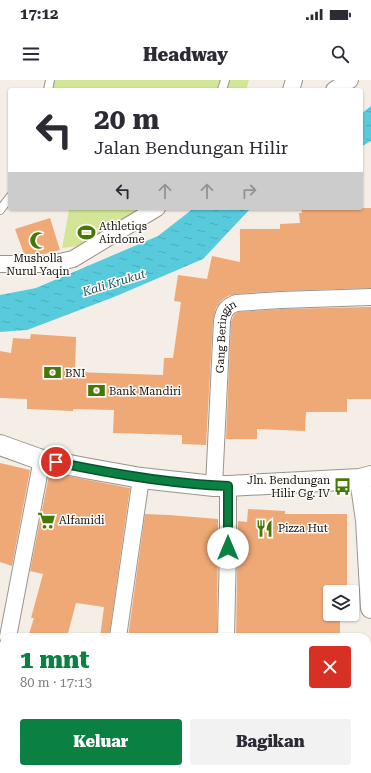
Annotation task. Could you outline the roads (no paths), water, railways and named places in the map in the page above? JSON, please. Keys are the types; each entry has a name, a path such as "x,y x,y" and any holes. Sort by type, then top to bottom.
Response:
{"street":[{"path":"337,88 350,80"},
{"path":"0,264 51,264 73,259 154,210"},
{"name":"Gang Beringin","path":"221,486 222,321 229,306 236,303 281,300 371,297"},
{"path":"0,445 38,459 85,468 141,478 221,486 365,478 371,608"},
{"path":"9,633 42,459"},
{"path":"119,633 141,478"},
{"path":"221,486 228,548 226,633"}],"lane":[{"path":"0,210 8,200"}],"water":[{"path":"371,106 371,141 363,146 363,112"},
{"name":"Kali Krukut","path":"191,210 249,210 203,259 114,297 27,330 0,332 0,295 36,288 158,236"}],"place":[{"name":"Athletiqs Airdome","path":"86,232"},
{"name":"Musholla Nurul Yaqin","path":"38,240"},
{"name":"BNI","path":"52,373"},
{"name":"Bank Mandiri","path":"96,391"},
{"name":"Jln. Bendungan Hilir Gg. IV","path":"343,486"},
{"name":"Alfamidi","path":"46,520"},
{"name":"Pizza Hut","path":"265,528"}]}
